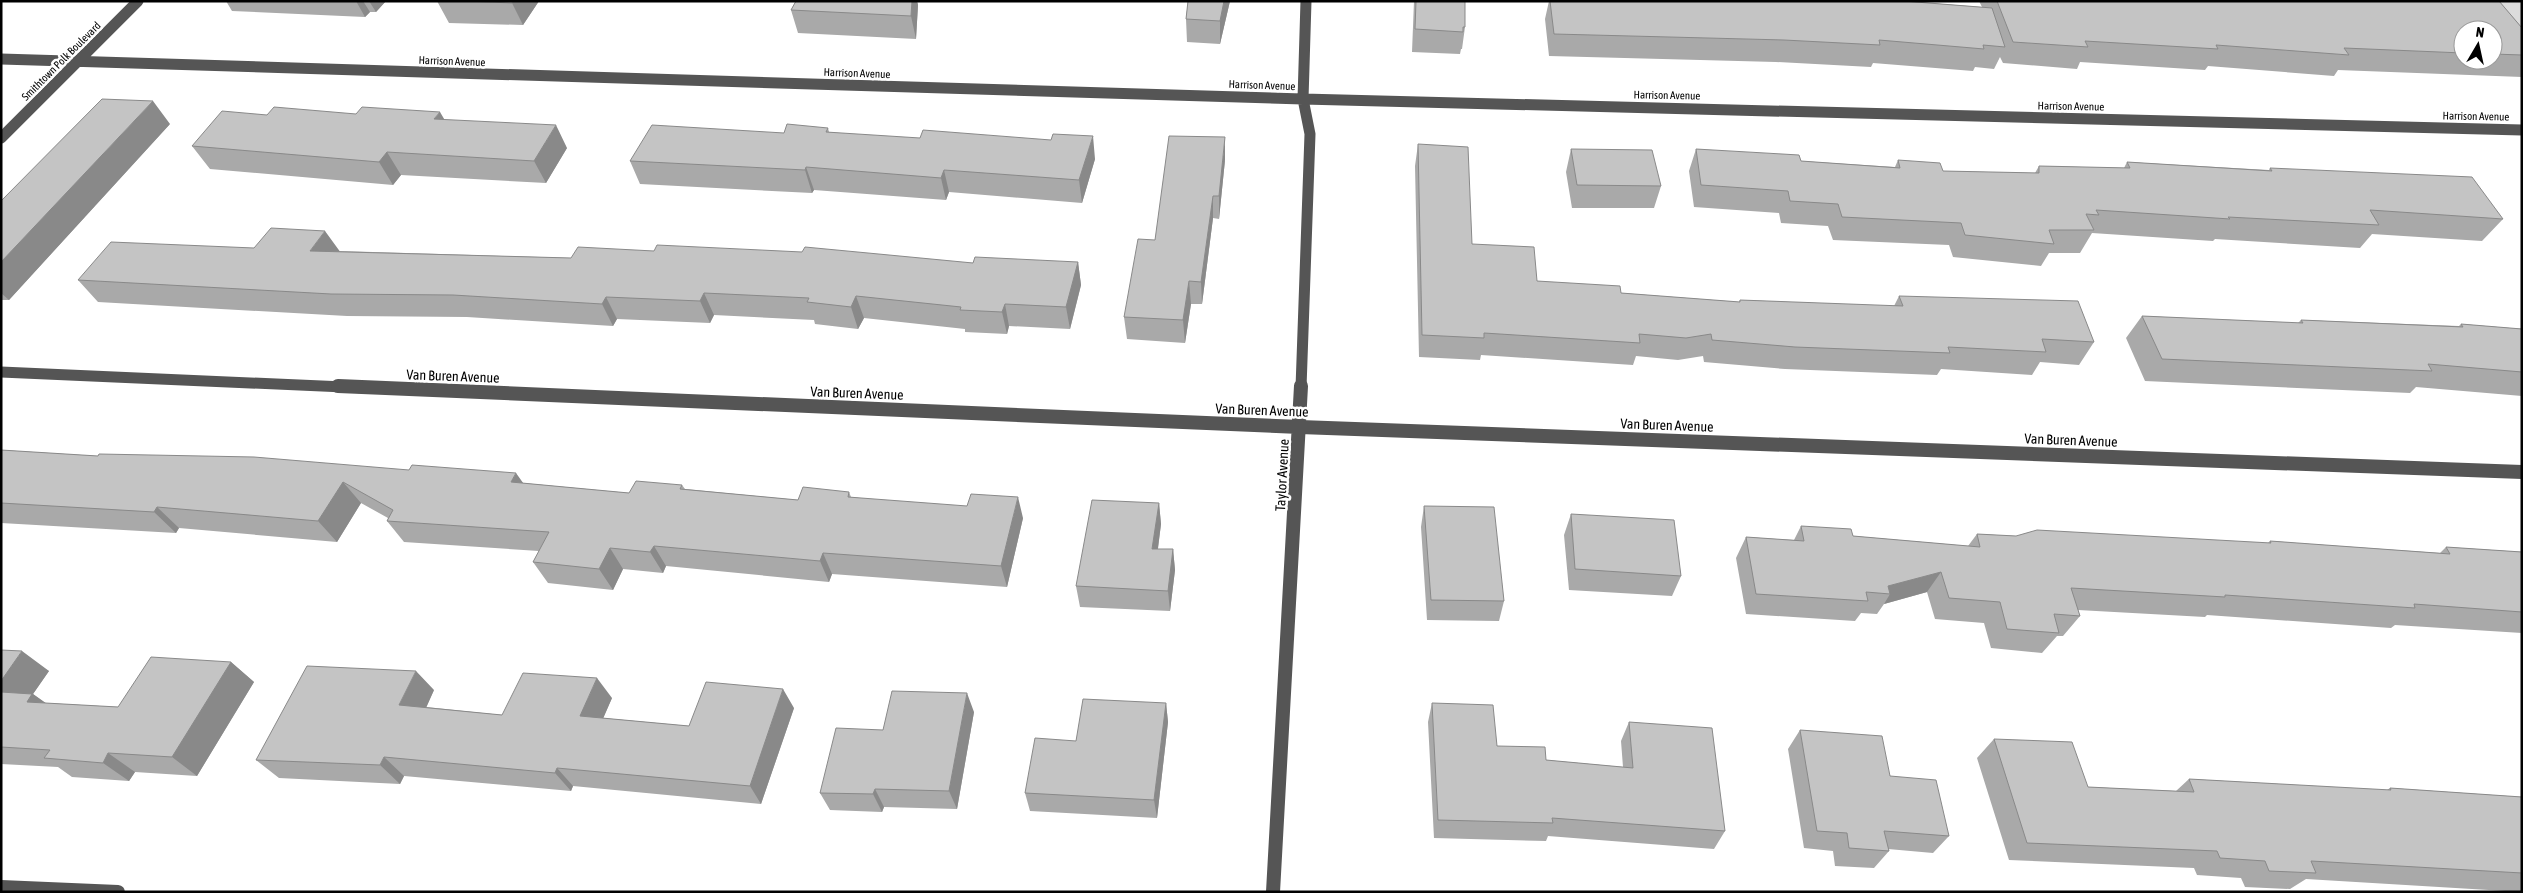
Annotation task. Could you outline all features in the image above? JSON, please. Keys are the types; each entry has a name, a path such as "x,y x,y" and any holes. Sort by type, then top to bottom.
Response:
{"street":[{"name":"Smithtown Polk Boulevard","path":"1,138 138,1"},
{"name":"Taylor Avenue","path":"1273,892 1300,427 1310,134 1303,98 1306,1"},
{"name":"Harrison Avenue","path":"1,59 1303,98 2522,130"},
{"name":"Van Buren Avenue","path":"1,372 1300,427 2522,472"},
{"path":"1,887 118,892"}],"shaded area":[{"path":"2490,1 2522,1 2522,38"}],"building":[{"path":"466,1 513,1 512,3"},
{"path":"796,1 912,1 911,16 791,10"},
{"path":"1188,1 1224,1 1220,21 1186,19"},
{"path":"1416,1 1465,1 1465,27 1463,27 1463,32 1415,29"},
{"path":"1550,1 1903,1 1992,8 2005,47 1983,45 1984,49 1879,40 1880,45 1784,40 1554,34"},
{"path":"1997,1 2499,1 2522,28 2522,55 2503,54 2503,20 2453,20 2453,53 2344,48 2349,55 2216,45 2218,49 2085,41 2088,47 2013,42"},
{"path":"102,99 153,101 1,262 1,201"},
{"path":"274,107 356,114 362,107 440,112 434,119 556,125 534,161 387,152 379,162 192,146 222,111 267,115"},
{"path":"787,124 828,128 826,132 920,138 923,130 1051,140 1053,134 1093,136 1079,180 944,170 941,178 806,167 805,170 630,161 652,125 784,133"},
{"path":"1169,136 1225,137 1219,196 1213,196 1201,282 1189,281 1183,320 1124,317 1138,239 1155,240"},
{"path":"1418,144 1468,147 1472,244 1534,247 1537,281 1620,286 1621,293 1740,302 1740,300 1903,306 1899,296 2078,301 2094,342 2042,339 2046,352 1948,347 1950,353 1795,347 1712,340 1711,334 1686,338 1639,334 1640,343 1484,333 1484,338 1422,335"},
{"path":"1571,149 1652,150 1661,186 1577,185"},
{"path":"1696,149 1799,155 1801,161 1900,168 1898,160 1940,163 1943,171 2039,173 2039,166 2130,168 2127,162 2272,171 2270,168 2472,177 2503,219 2370,210 2379,225 2228,217 2230,219 2096,210 2099,215 2086,214 2094,230 2049,230 2054,244 1965,235 1961,223 1842,217 1838,204 1790,201 1788,191 1701,185"},
{"path":"271,228 325,231 310,251 571,258 578,247 654,251 657,245 802,252 805,247 973,263 975,257 1078,262 1066,307 1005,304 1002,312 960,310 961,307 856,296 851,307 807,302 809,298 704,293 700,301 606,297 602,304 453,295 331,294 78,280 111,242 254,248"},
{"path":"2142,316 2463,327 2461,324 2522,329 2522,372 2428,364 2432,371 2162,359"},
{"path":"1,450 98,456 99,454 254,457 409,470 412,465 516,473 511,482 629,493 636,481 682,485 680,489 798,500 803,487 849,492 848,497 967,506 971,494 1018,497 1001,566 823,553 820,561 654,546 650,552 610,548 599,569 533,562 549,532 387,521 393,510 343,482 318,521 157,507 154,512 1,503"},
{"path":"1092,500 1159,503 1152,549 1173,549 1168,591 1076,586"},
{"path":"1424,506 1494,507 1504,601 1431,600"},
{"path":"1571,514 1674,520 1681,576 1575,569"},
{"path":"1801,526 1851,529 1853,536 1980,547 1977,534 2016,536 2037,530 2271,543 2270,541 2450,554 2446,547 2522,552 2522,612 2414,604 2415,608 2225,595 2225,597 2071,588 2080,616 2054,614 2059,633 2007,629 2000,602 1949,598 1941,572 1888,586 1890,594 1866,592 1868,601 1756,594 1746,537 1804,541"},
{"path":"1,650 22,651 1,681"},
{"path":"151,657 231,662 172,757 108,753 103,763 44,758 50,750 1,747 1,692 32,694 27,702 118,707"},
{"path":"307,666 416,671 399,705 502,715 523,673 597,678 580,716 689,726 706,682 783,689 750,786 557,768 555,773 384,757 380,765 256,760"},
{"path":"892,691 967,693 949,791 875,789 873,794 820,793 836,728 883,730"},
{"path":"1083,699 1166,703 1154,800 1025,793 1035,738 1076,741"},
{"path":"1432,703 1493,705 1497,746 1545,747 1546,760 1633,768 1629,722 1712,728 1725,831 1552,818 1553,823 1438,820"},
{"path":"1800,730 1882,736 1890,776 1936,780 1949,836 1884,831 1889,851 1849,848 1847,833 1817,831"},
{"path":"1994,739 2072,742 2088,787 2194,792 2189,779 2391,790 2390,788 2522,797 2522,873 2311,861 2316,873 2269,871 2265,861 2220,858 2217,851 2027,843"}]}
